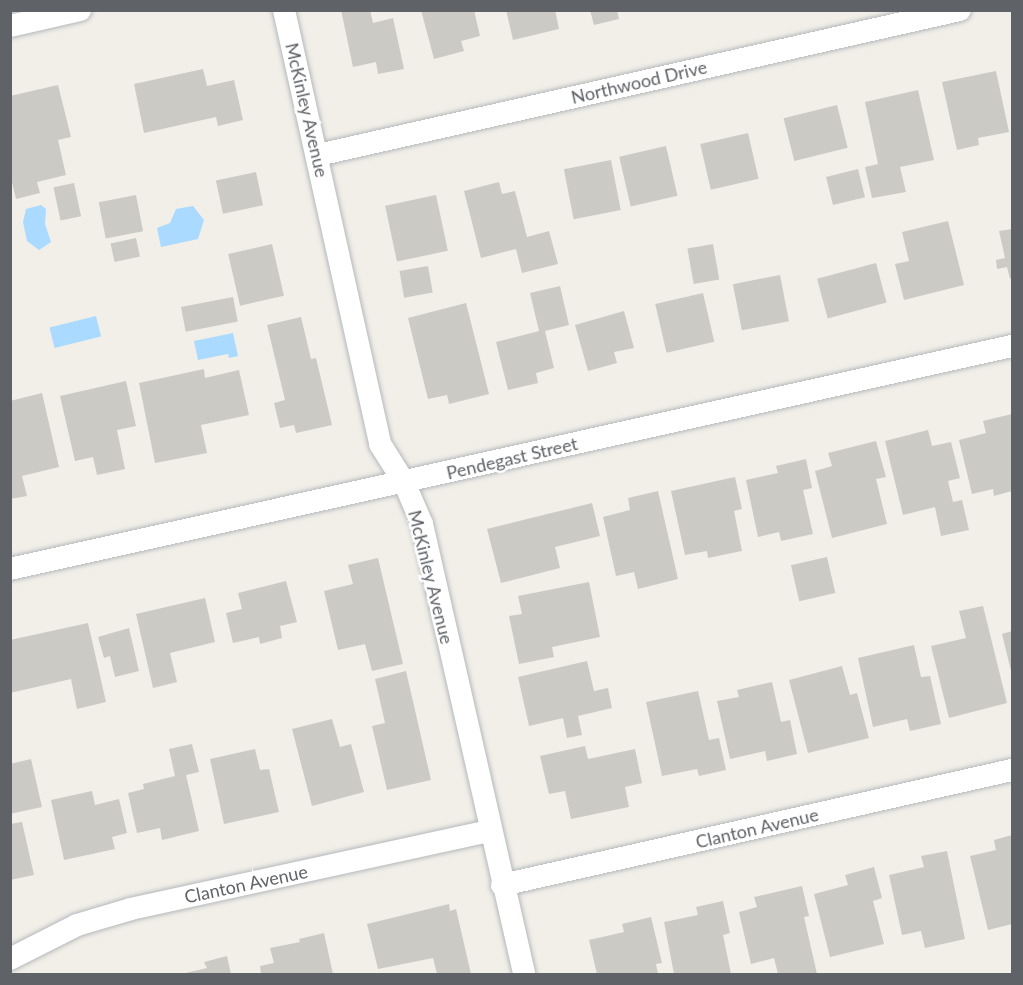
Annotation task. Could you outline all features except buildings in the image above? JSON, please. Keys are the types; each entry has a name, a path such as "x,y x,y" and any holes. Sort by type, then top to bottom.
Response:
{"street":[{"path":"10,26 80,10"},
{"name":"McKinley Avenue","path":"284,10 318,154 380,444 404,482 422,524 489,831 524,975"},
{"name":"Northwood Drive","path":"318,154 960,10"},
{"name":"Pendegast Street","path":"10,568 1012,346"},
{"name":"Clanton Avenue","path":"502,885 1012,770"},
{"name":"Clanton Avenue","path":"10,959 60,932 131,909 489,831"}],"water":[{"path":"41,205 46,209 45,224 51,242 39,250 27,241 23,222 26,209"},
{"path":"193,206 204,220 198,239 161,247 157,228 170,223 176,209"},
{"path":"96,316 101,336 55,348 49,328"},
{"path":"233,333 238,356 229,358 228,354 198,360 194,341"}]}
